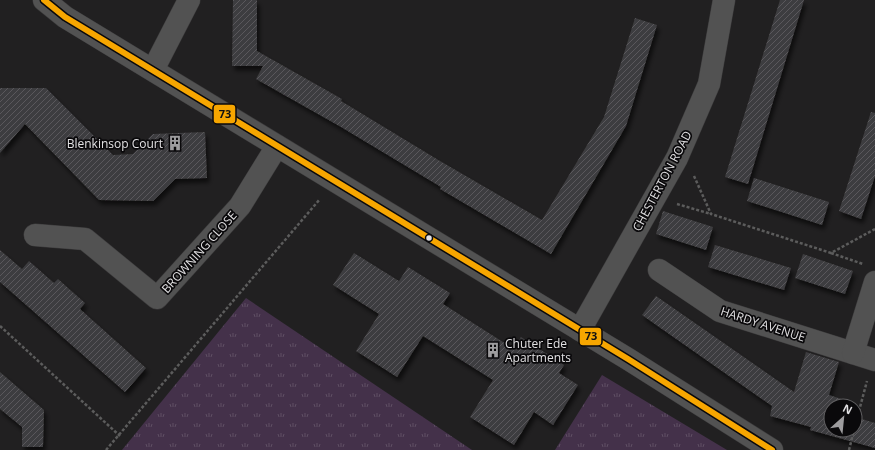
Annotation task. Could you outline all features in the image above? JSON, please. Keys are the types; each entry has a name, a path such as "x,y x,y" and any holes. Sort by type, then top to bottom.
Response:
{"street":[{"path":"44,0 65,17 580,330 772,450"},
{"path":"152,70 189,0"},
{"name":"CHESTERTON ROAD","path":"580,330 681,149 709,84 724,0"},
{"name":"BROWNING CLOSE","path":"35,235 85,239 157,298 240,206 277,146"},
{"name":"HARDY AVENUE","path":"660,270 720,311 867,358"},
{"path":"867,358 871,274"}],"path":[{"path":"681,149 711,214"},
{"path":"655,197 831,253 871,274"},
{"path":"106,450 120,436 315,204"},
{"path":"831,253 875,229"},
{"path":"0,326 120,436"},
{"path":"860,398 867,358"},
{"path":"849,450 852,438"}],"green space":[{"path":"246,298 472,450 122,450"},
{"path":"602,375 727,450 555,450"}],"building":[{"path":"233,0 257,0 257,51 342,99 341,101 440,161 542,220 604,117 635,18 657,25 626,126 551,254 440,189 441,187 341,127 256,79 263,66 232,66"},
{"path":"780,0 804,0 748,184 725,177"},
{"name":"Blenkinsop Court","path":"0,88 46,88 113,155 133,154 153,134 205,132 207,178 175,179 153,201 99,200 25,124 0,153"},
{"path":"871,112 875,113 875,176 861,219 839,211"},
{"path":"754,178 829,202 822,225 747,201"},
{"path":"663,211 713,227 706,250 656,234"},
{"path":"715,245 791,268 784,290 708,267"},
{"path":"0,250 22,269 29,261 54,283 58,279 85,303 80,309 146,368 125,392 0,282"},
{"name":"Chuter Ede Apartments","path":"354,253 399,281 408,267 450,293 443,304 514,349 521,337 564,365 559,373 578,385 553,425 534,412 514,445 470,417 493,380 423,336 397,377 356,351 379,314 333,285"},
{"path":"803,254 853,271 845,294 795,278"},
{"path":"656,296 794,392 806,352 839,362 829,395 838,398 823,398 823,434 810,430 811,427 770,416 772,406 642,315"},
{"path":"0,372 44,410 43,447 22,447 22,427 0,409"},
{"path":"863,419 875,423 875,448 839,438 863,438"}],"transit line":[{"name":"73","path":"44,0 65,17 628,359 772,450"}],"place":[{"name":"Blenkinsop Court","path":"175,143"},
{"name":"Chuter Ede Apartments","path":"493,350"}]}
